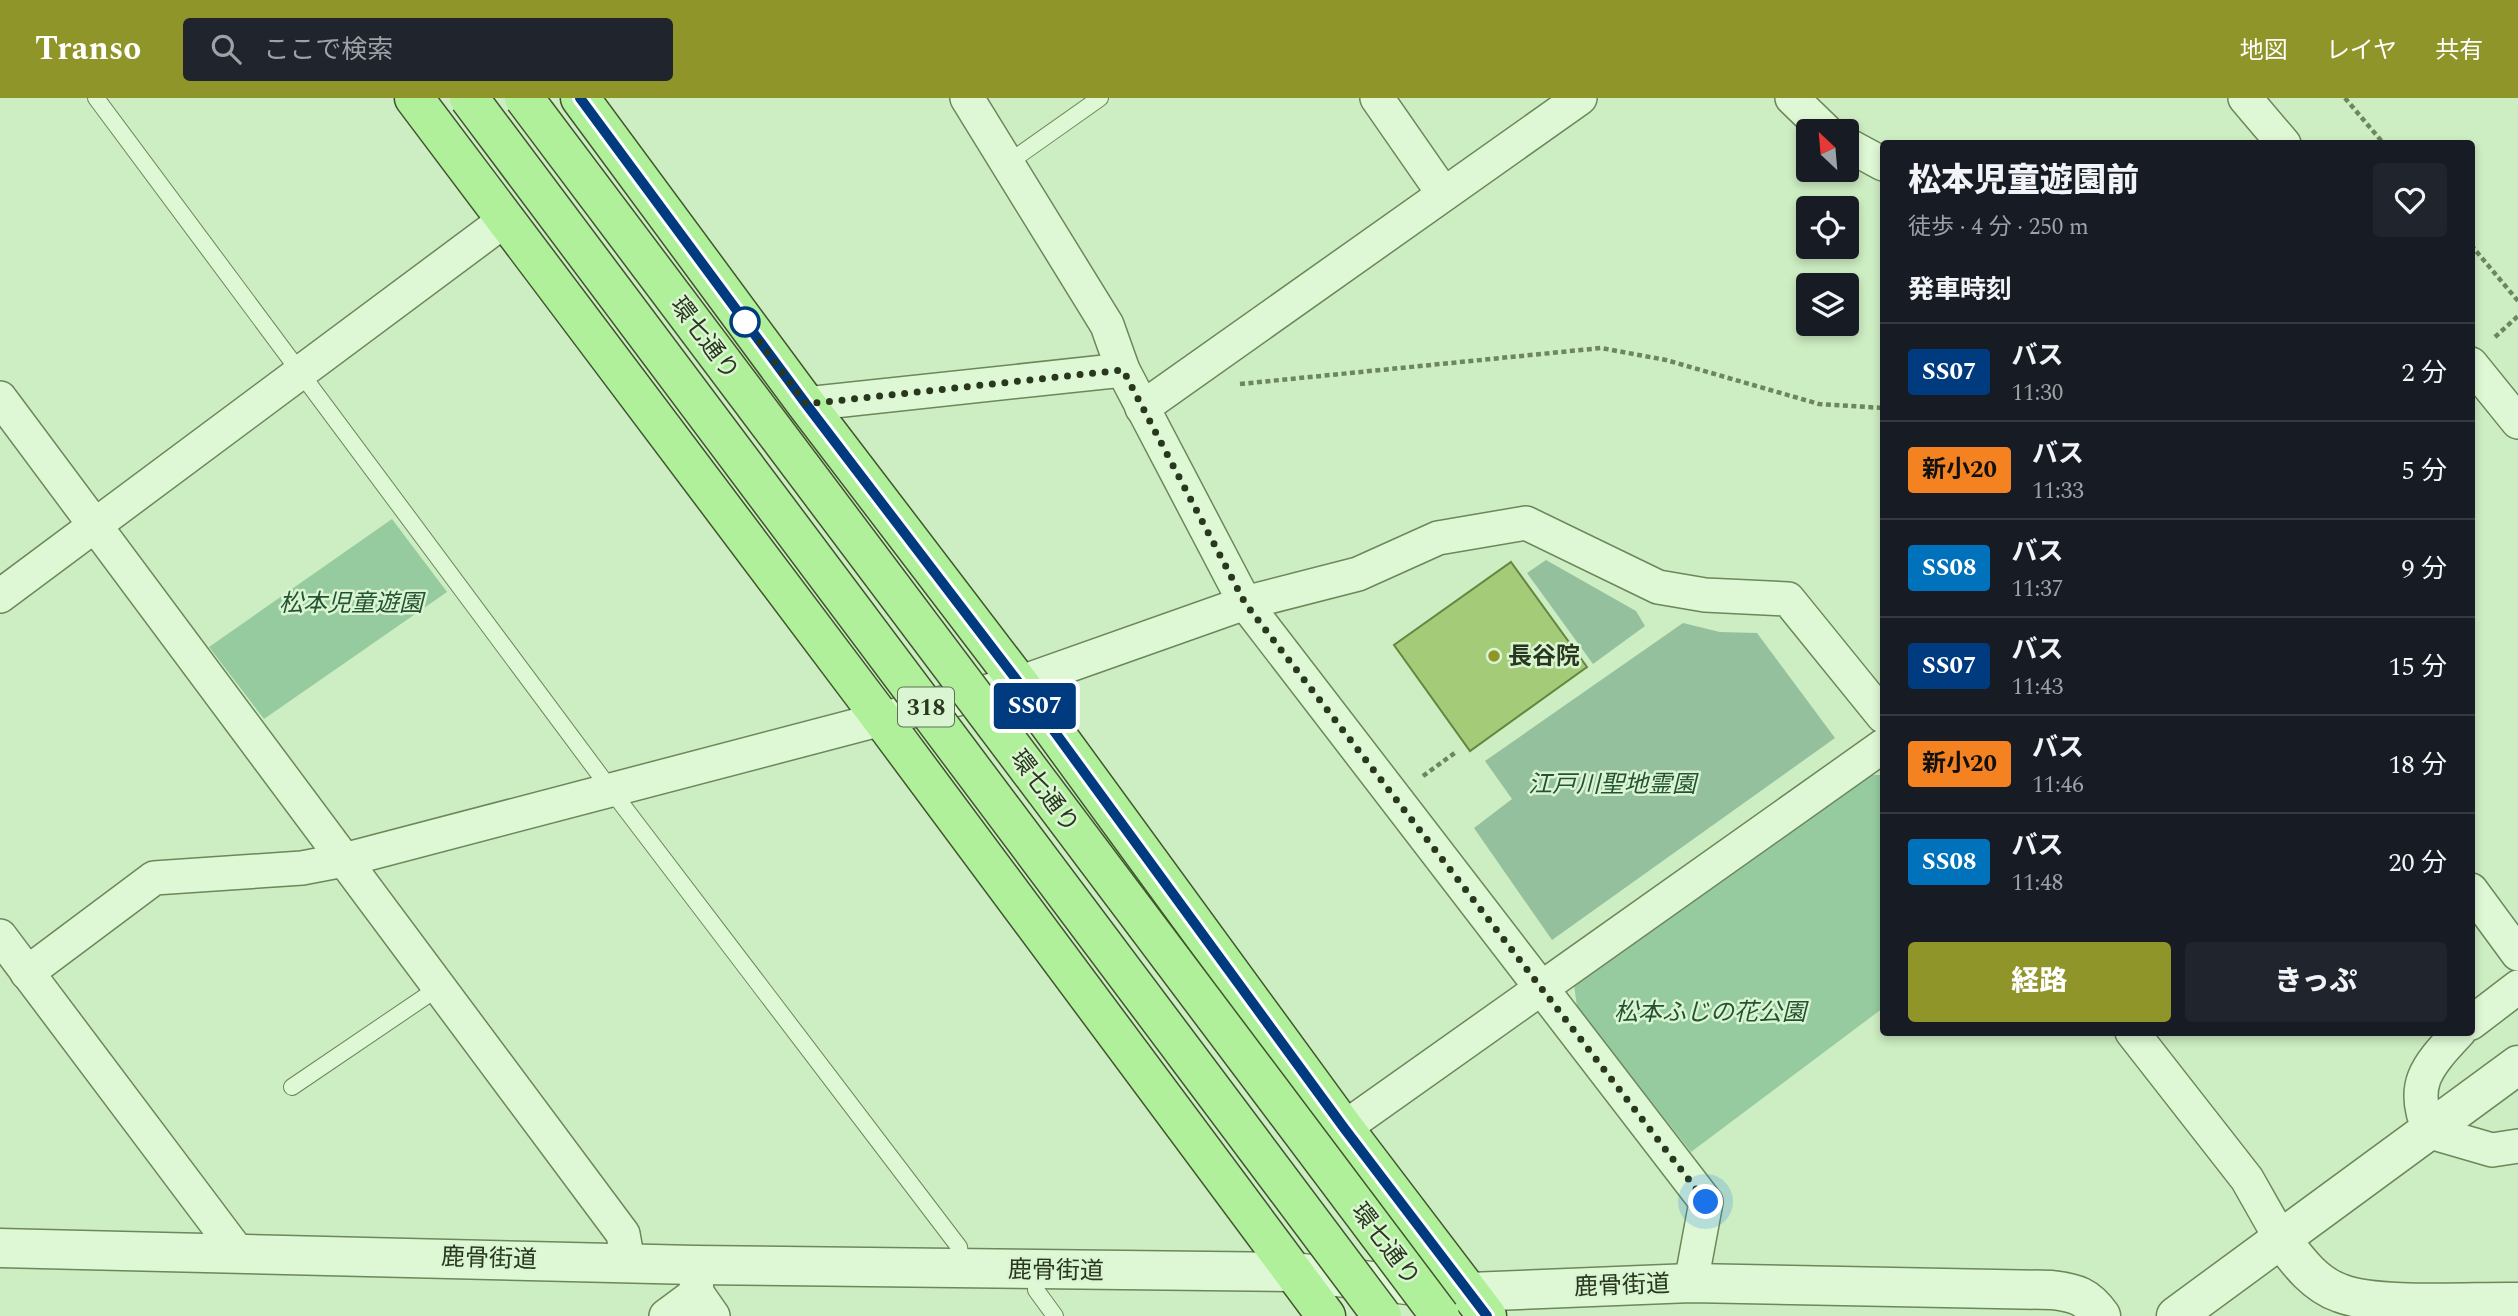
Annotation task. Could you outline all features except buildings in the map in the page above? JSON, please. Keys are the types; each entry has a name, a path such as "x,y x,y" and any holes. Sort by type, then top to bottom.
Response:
{"main road":[{"path":"414,98 881,718 1326,1316"},
{"name":"環七通り","path":"469,98 1382,1316"},
{"name":"環七通り","path":"524,98 1440,1316"},
{"path":"580,98 806,404 1019,683 1344,1128 1478,1304"}],"street":[{"path":"1377,98 1443,193"},
{"path":"1142,408 1580,98"},
{"path":"1791,98 1813,119"},
{"path":"2245,98 2281,140"},
{"path":"971,100 1107,324 1123,370 1245,603 1706,1202 1691,1283"},
{"path":"1859,151 1880,162"},
{"path":"0,596 505,220"},
{"path":"2475,369 2518,422"},
{"path":"806,404 1123,370"},
{"path":"0,398 96,523 438,988 623,1234 628,1262"},
{"path":"27,973 154,877 302,868 344,860 1019,683 1245,603 1358,574 1438,538 1525,523 1658,587 1704,595 1788,599 1880,712"},
{"path":"1344,1128 1880,748"},
{"path":"2475,895 2518,954"},
{"path":"0,936 237,1251"},
{"path":"2475,1020 2518,987"},
{"path":"2135,1036 2247,1179 2281,1239 2321,1283 2370,1308 2518,1302"},
{"path":"2456,1036 2420,1082 2419,1108 2430,1132 2492,1150 2518,1146"},
{"path":"2176,1316 2518,1065"},
{"name":"鹿骨街道","path":"0,1248 237,1251 628,1262 702,1291 962,1269 1293,1272 1478,1304 1691,1283 2052,1290 2077,1293 2090,1299 2101,1316"},
{"path":"666,1316 702,1291"}],"lane":[{"path":"96,98 611,790 959,1247 962,1269"},
{"path":"1008,163 1100,98"},
{"path":"292,1087 438,988"},
{"path":"1037,1271 1036,1290 1055,1316"}],"path":[{"path":"2345,98 2381,140"},
{"path":"2475,251 2518,301"},
{"path":"1231,385 1601,348 1666,360 1819,404 1880,408"},
{"path":"1418,780 1456,752"}],"green space":[{"name":"松本児童遊園","path":"392,519 447,592 264,719 209,647"},
{"path":"1546,560 1636,611 1645,626 1593,664 1527,573"},
{"name":"江戸川聖地霊園","path":"1683,623 1720,632 1757,633 1835,738 1552,940 1474,828 1512,799 1485,761"},
{"name":"松本ふじの花公園","path":"1871,775 1880,775 1880,1010 1691,1152 1577,1007 1574,985"}],"bus line":[{"name":"SS07","path":"580,98 806,404 1019,683 1344,1128 1487,1316"}],"place":[{"name":"長谷院","path":"1494,656"}],"route":[{"path":"745,322 741,317 806,404 1123,370 1245,603 1706,1202"}]}
